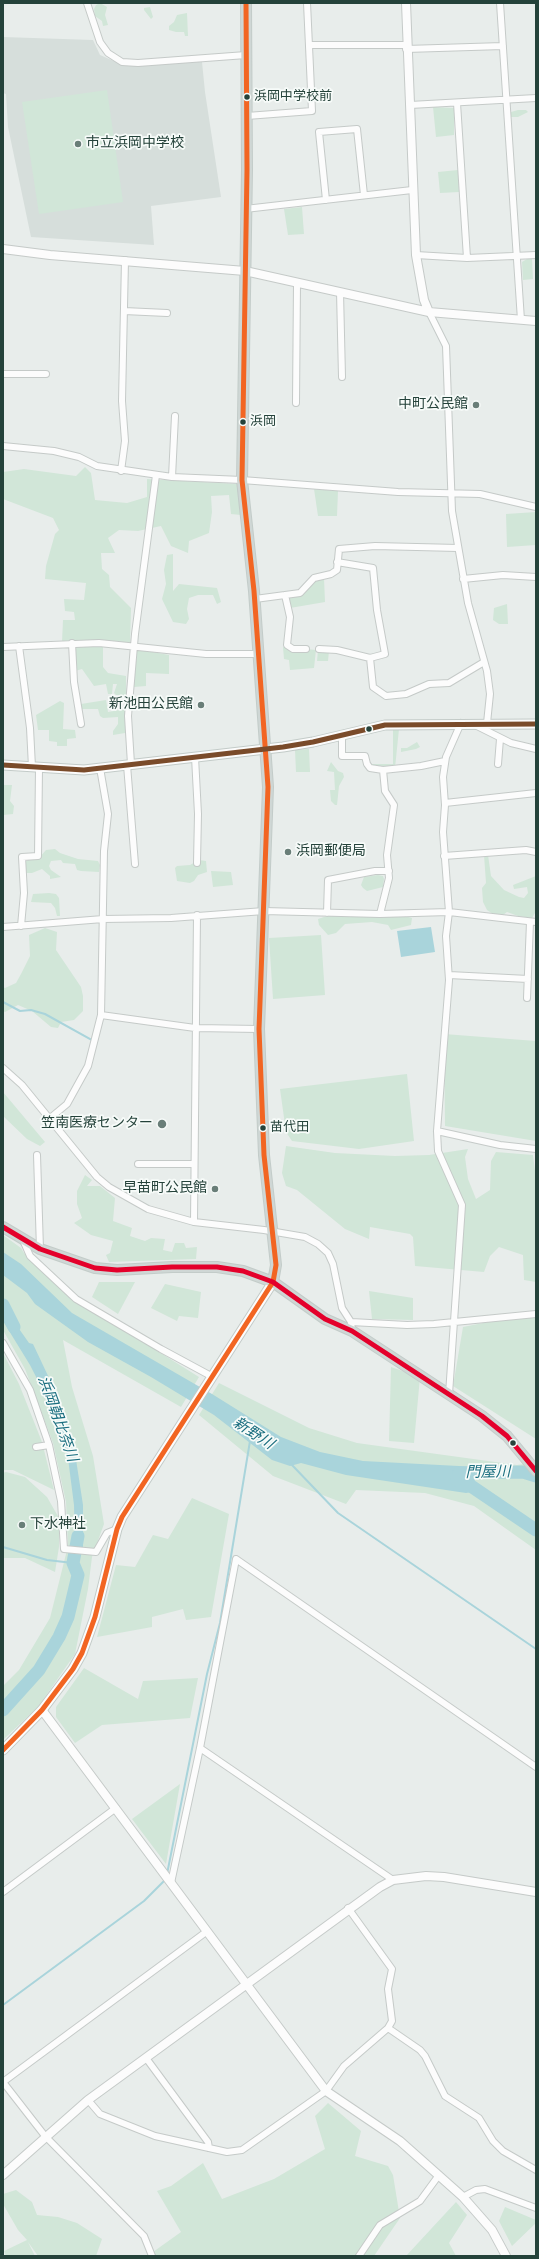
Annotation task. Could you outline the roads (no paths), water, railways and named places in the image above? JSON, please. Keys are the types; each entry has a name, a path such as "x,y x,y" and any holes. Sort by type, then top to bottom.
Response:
{"main road":[{"path":"3,1750 42,1710 59,1689 82,1653 95,1616 117,1529 129,1504 273,1282 276,1265 264,1155 258,1029 268,787 254,599 242,480 246,344 246,3"},
{"path":"3,765 71,770 100,768 266,749 313,742 385,724 536,724"},
{"path":"3,1227 40,1249 95,1268 117,1270 172,1267 217,1267 243,1271 273,1282 325,1319 351,1326 449,1394 507,1436 534,1469"}],"street":[{"path":"87,3 100,42 108,54 122,62 138,63 246,56"},
{"path":"247,116 312,111 307,3"},
{"path":"406,3 406,47 410,105 412,190 416,255 424,300 446,346 450,431 450,494 463,579 484,662 490,694 487,723"},
{"path":"500,3 521,320"},
{"path":"310,45 406,47 503,46"},
{"path":"410,105 536,98"},
{"path":"456,103 467,258"},
{"path":"326,200 319,132 357,129 364,195"},
{"path":"245,209 412,190"},
{"path":"3,249 50,255 245,271 429,312 536,321"},
{"path":"416,255 467,258 536,255"},
{"path":"120,470 125,441 122,400 125,260"},
{"path":"296,403 297,283"},
{"path":"340,292 342,377"},
{"path":"124,312 167,313"},
{"path":"3,374 46,374"},
{"path":"172,477 176,416"},
{"path":"3,446 54,451 79,457 97,466 172,477 242,480 450,494 480,494 536,507"},
{"path":"136,864 129,764 128,716 134,646 156,475"},
{"path":"254,599 300,593 314,578 331,574 337,570 339,548 375,546 458,548"},
{"path":"319,649 337,650 370,658 385,654 377,610 373,568 337,562"},
{"path":"463,579 503,575 536,577"},
{"path":"285,595 290,617 287,645 293,649 306,649"},
{"path":"72,643 74,682 81,724"},
{"path":"3,647 72,643 134,646 206,654 257,654"},
{"path":"19,646 36,768 38,856 22,857 24,893 21,926"},
{"path":"370,658 373,687 386,696 406,694 429,684 449,683 484,662"},
{"path":"449,1394 462,1205 438,1151 437,1131 449,975 446,936 449,912 444,856 443,832 445,803 443,777 446,761 461,723"},
{"path":"473,723 500,739 536,749"},
{"path":"342,735 342,756 365,756 367,764 370,768 384,770 421,766 446,761"},
{"path":"498,764 500,739"},
{"path":"194,757 198,814 197,863"},
{"path":"49,1119 67,1104 88,1066 101,1015 104,851 108,814 100,768"},
{"path":"380,914 389,878 387,855 394,805 385,791 384,770"},
{"path":"445,803 536,793"},
{"path":"444,856 526,850 536,852"},
{"path":"327,913 328,880 376,871 389,871"},
{"path":"3,928 103,919 171,918 264,911 380,914 449,912 533,922 527,998"},
{"path":"194,1222 197,915"},
{"path":"528,972 536,972"},
{"path":"449,975 528,979"},
{"path":"101,1015 195,1028 258,1029"},
{"path":"3,1068 22,1085 83,1162 109,1187 148,1210 194,1222 305,1237 318,1244 328,1253 333,1264 342,1308 351,1326 455,1323 536,1314"},
{"path":"437,1131 500,1145 536,1149"},
{"path":"37,1155 40,1249"},
{"path":"138,1164 194,1164"},
{"path":"23,1238 30,1256 76,1298 160,1349 210,1377"},
{"path":"3,1343 30,1390 49,1445 61,1501 64,1549 96,1552 107,1533 117,1529"},
{"path":"36,1447 49,1445"},
{"path":"171,1883 200,1748 236,1559 536,1767"},
{"path":"42,1710 326,2091 400,2141 439,2175 463,2197 492,2230 506,2256"},
{"path":"200,1748 393,1880"},
{"path":"3,1892 116,1808"},
{"path":"3,2175 45,2136 88,2100 348,1908 393,1880 426,1876 444,1876 536,1892"},
{"path":"88,2100 100,2114 155,2136 227,2152 242,2150 326,2091 344,2066 388,2028 392,2021 388,1989 392,1969 348,1908"},
{"path":"152,2256 144,2236 45,2136 3,2082 206,1932"},
{"path":"388,2028 420,2050 425,2056 445,2096 480,2118 493,2141 502,2151 536,2170"},
{"path":"146,2058 208,2142 209,2148"},
{"path":"359,2256 380,2225 420,2201 439,2175"},
{"path":"463,2197 476,2190 485,2189 536,2208"}],"water":[{"path":"431,927 435,952 401,957 397,931"},
{"path":"3,1252 21,1264 72,1313 212,1394 281,1437 320,1452 363,1461 478,1467 472,1492 466,1493 346,1475 301,1463 290,1466 272,1460 214,1415 151,1377 88,1342 35,1304 27,1293 3,1275"},
{"path":"3,1306 29,1343 33,1344 58,1397 75,1453 83,1505 83,1548 75,1547 74,1505 68,1458 54,1412 30,1365 3,1321"}],"waterway":[{"path":"3,1002 20,1011 31,1010 45,1014 92,1040"},
{"name":"浜岡朝比奈川","path":"3,1305 14,1327"},
{"path":"167,1874 207,1674 220,1623 250,1441"},
{"path":"292,1465 338,1513 536,1649"},
{"name":"門屋川","path":"459,1473 523,1472 536,1476"},
{"name":"新野川","path":"457,1480 468,1484 536,1530"},
{"name":"浜岡朝比奈川","path":"3,1710 39,1670 59,1637 68,1617 78,1575 73,1563 78,1536"},
{"path":"3,1547 47,1560 73,1563"},
{"path":"3,2005 144,1901 165,1880"}],"place":[{"name":"浜岡中学校前","path":"247,97"},
{"name":"市立浜岡中学校","path":"78,144"},
{"name":"中町公民館","path":"476,405"},
{"name":"浜岡","path":"243,422"},
{"name":"新池田公民館","path":"201,705"},
{"name":"浜岡郵便局","path":"288,852"},
{"name":"笠南医療センター","path":"162,1124"},
{"name":"苗代田","path":"263,1128"},
{"name":"早苗町公民館","path":"215,1189"},
{"name":"下水神社","path":"22,1525"}]}
